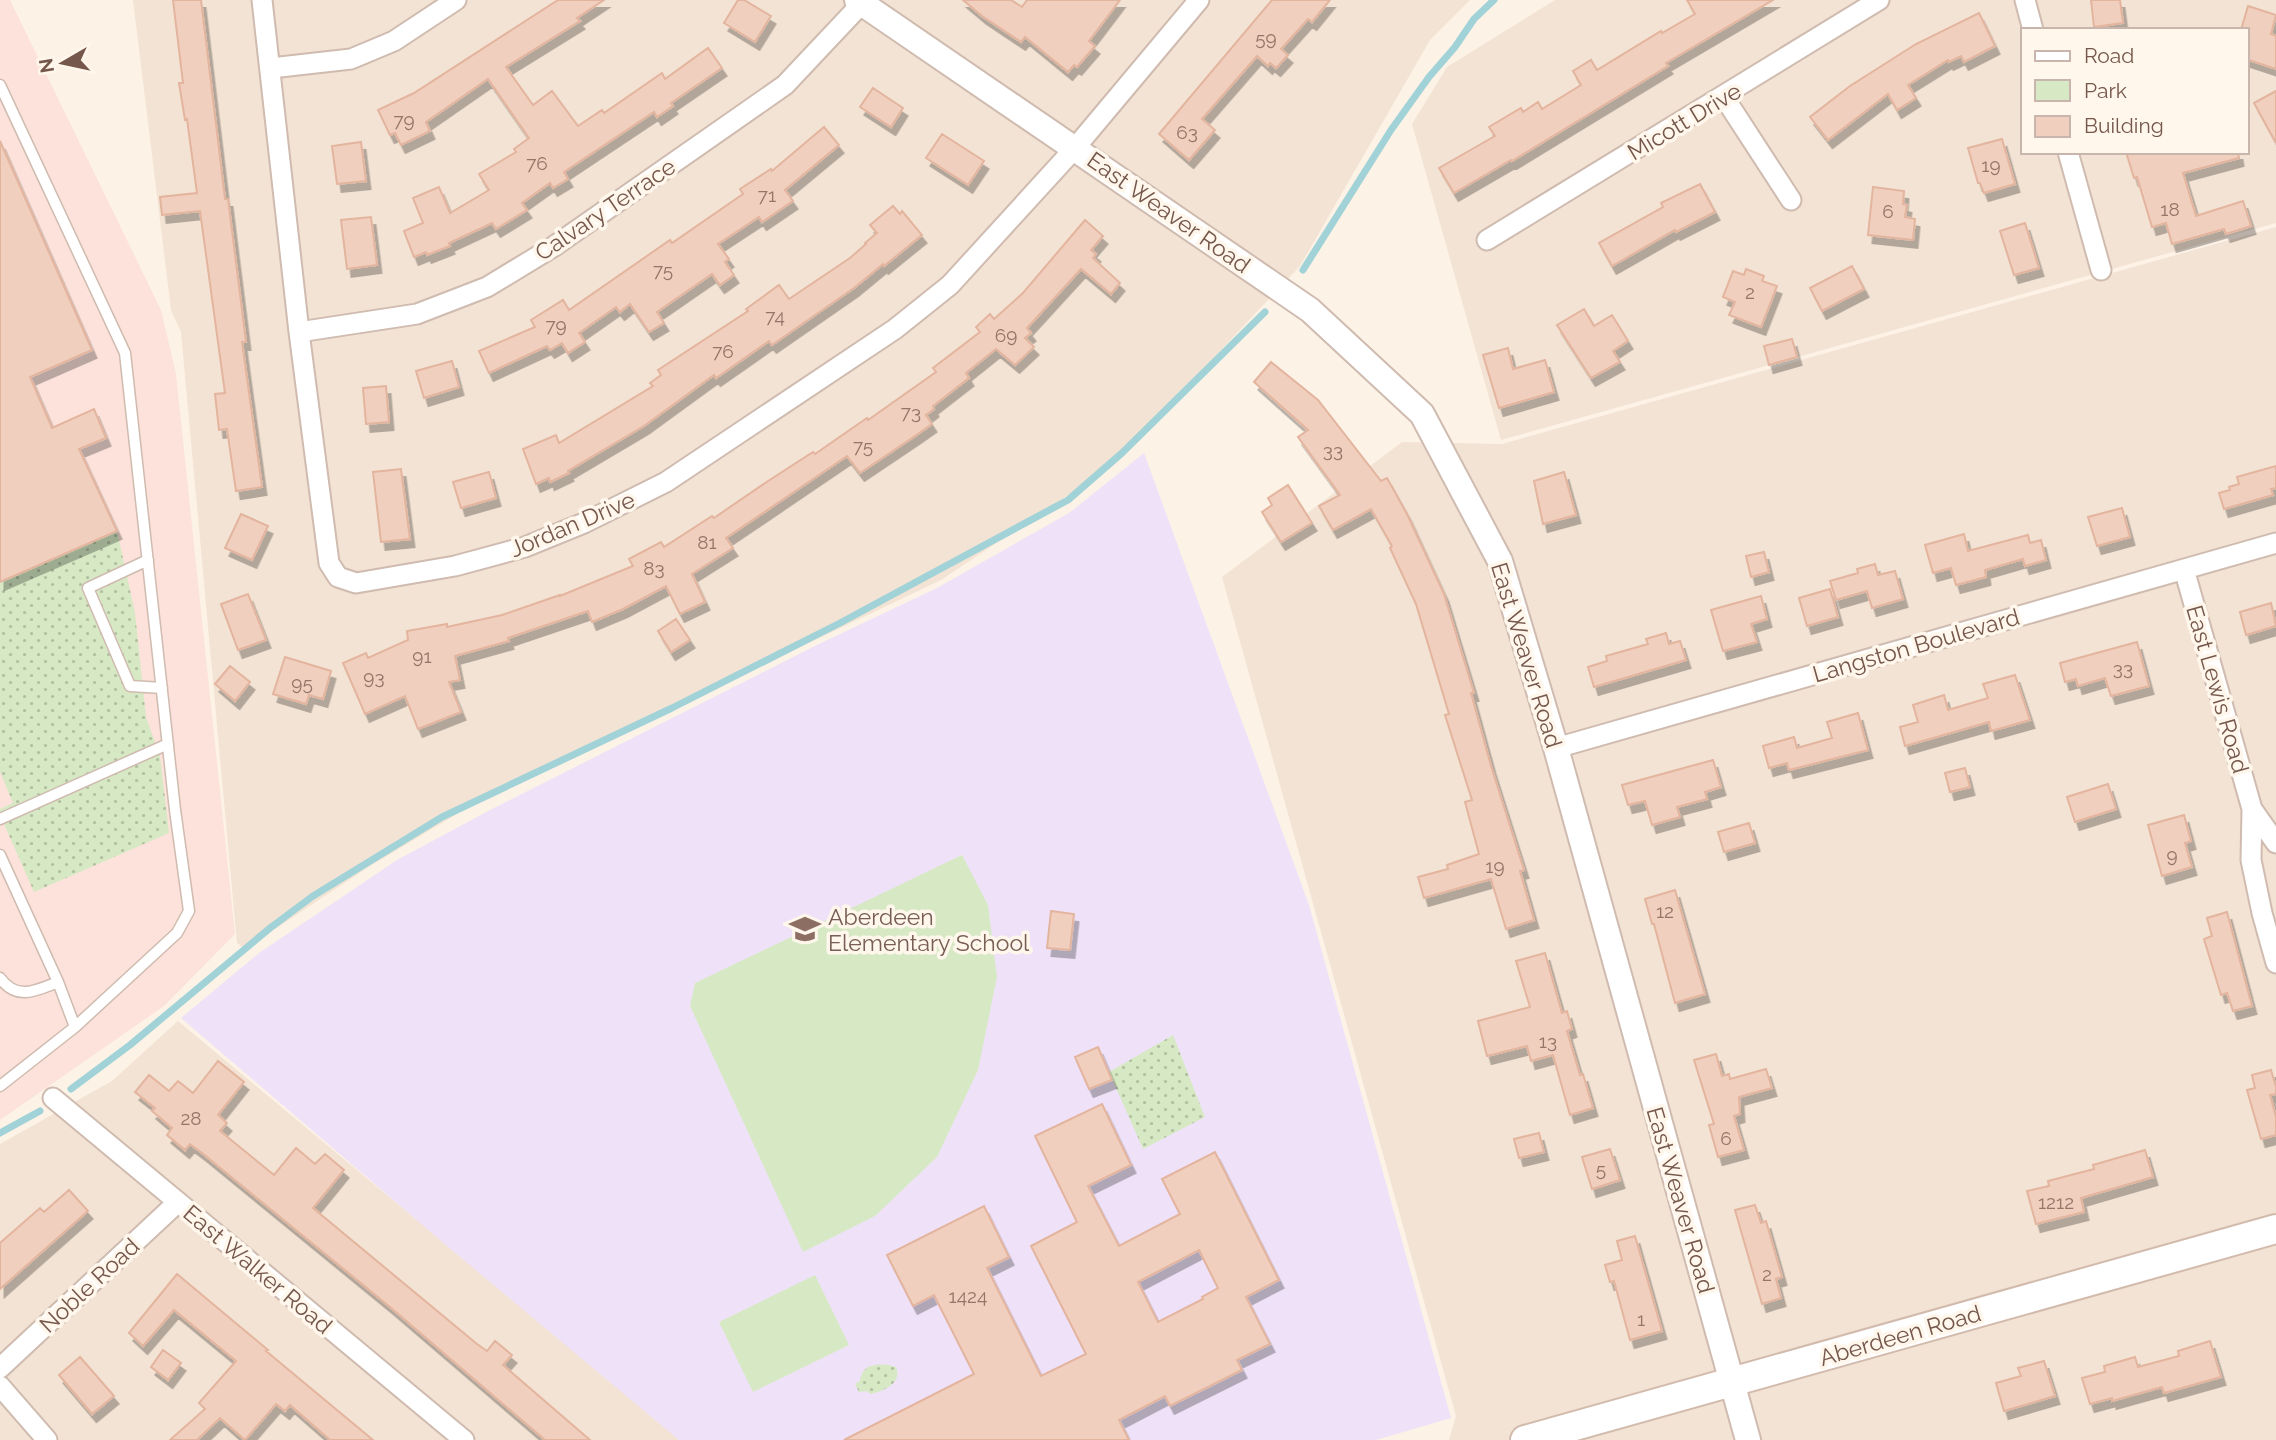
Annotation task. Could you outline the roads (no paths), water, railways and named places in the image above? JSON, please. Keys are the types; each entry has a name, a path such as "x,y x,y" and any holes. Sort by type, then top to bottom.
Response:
{"main road":[{"name":"Aberdeen Road","path":"1525,1440 2276,1229"}],"street":[{"name":"Jordan Drive","path":"262,0 299,331 329,563 338,577 356,583 455,566 537,543 584,523 666,482 895,329 950,285 1075,148 1199,0"},
{"path":"271,68 351,59 394,41 456,0"},
{"name":"Micott Drive","path":"1487,240 1879,0"},
{"path":"2025,0 2032,28"},
{"name":"East Weaver Road","path":"862,1 1310,310 1422,414 1500,561 1556,748 1748,1440"},
{"name":"Calvary Terrace","path":"299,331 417,314 487,286 553,247 785,85 862,1"},
{"path":"1724,97 1791,200"},
{"path":"2069,154 2101,270"},
{"name":"Langston Boulevard","path":"1556,748 2276,543"},
{"name":"East Lewis Road","path":"2184,569 2252,809 2252,860 2262,913 2276,963"},
{"name":"East Lewis Road","path":"2252,809 2276,843"},
{"name":"East Walker Road","path":"53,1098 464,1440"},
{"name":"Noble Road","path":"0,1368 178,1202"},
{"path":"0,1386 47,1440"}],"lane":[{"path":"0,85 125,353 189,911 177,933 75,1027 0,1086"},
{"path":"148,560 88,588 130,686 162,688"},
{"path":"0,819 168,744"},
{"path":"0,855 58,982 75,1027"},
{"path":"0,978 8,989 22,993 58,982"}],"waterway":[{"path":"1303,270 1391,130 1474,19 1494,0"},
{"path":"71,1089 130,1045 270,928 313,896 442,817 672,708 840,623 1068,500 1122,453 1265,312"},
{"path":"0,1133 40,1111"}],"place":[{"name":"Aberdeen Elementary School","path":"805,929"}]}
